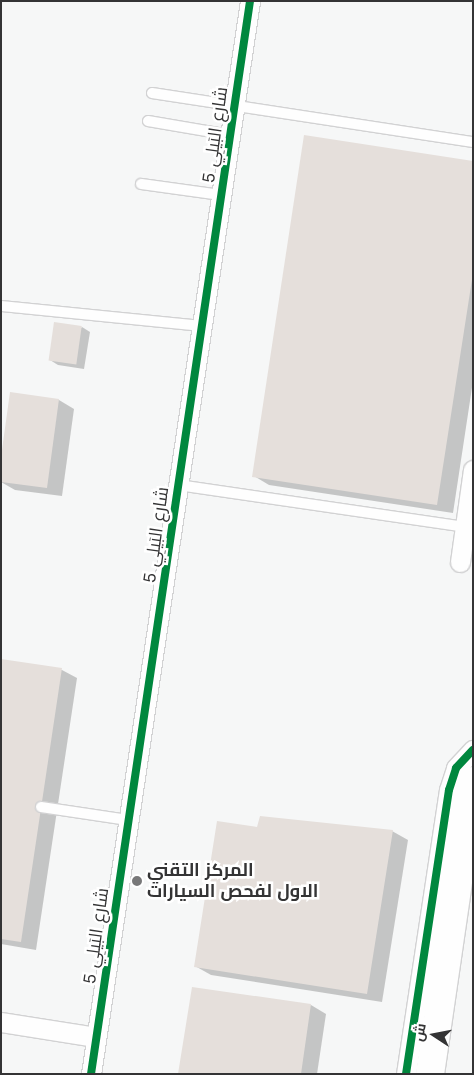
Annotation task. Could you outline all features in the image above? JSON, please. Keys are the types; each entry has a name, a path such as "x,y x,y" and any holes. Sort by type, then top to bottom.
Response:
{"main road":[{"path":"430,1074 473,781"}],"street":[{"name":"شارع البَيلِي 5","path":"91,1074 250,1"},
{"path":"460,562 473,470"},
{"path":"406,1074 449,790 456,768 473,750"},
{"path":"1,1022 96,1036"}],"lane":[{"path":"152,93 473,142"},
{"path":"148,121 230,135"},
{"path":"141,184 222,195"},
{"path":"1,306 202,326"},
{"path":"178,485 465,527"},
{"path":"41,807 128,820"}],"building":[{"path":"304,135 473,161 473,273 437,505 252,477"},
{"path":"54,322 82,326 76,365 49,361"},
{"path":"10,392 59,399 47,488 1,482 1,457"},
{"path":"1,659 62,668 21,942 1,939"},
{"path":"260,816 393,830 367,994 194,967 217,821 257,827"},
{"path":"192,987 311,1004 301,1074 178,1074"}],"cycle path":[{"path":"91,1074 250,1"},
{"path":"406,1074 449,790 456,768 473,750"}],"place":[{"name":"المركز التقني الاول لفحص السيارات","path":"137,881"}]}
